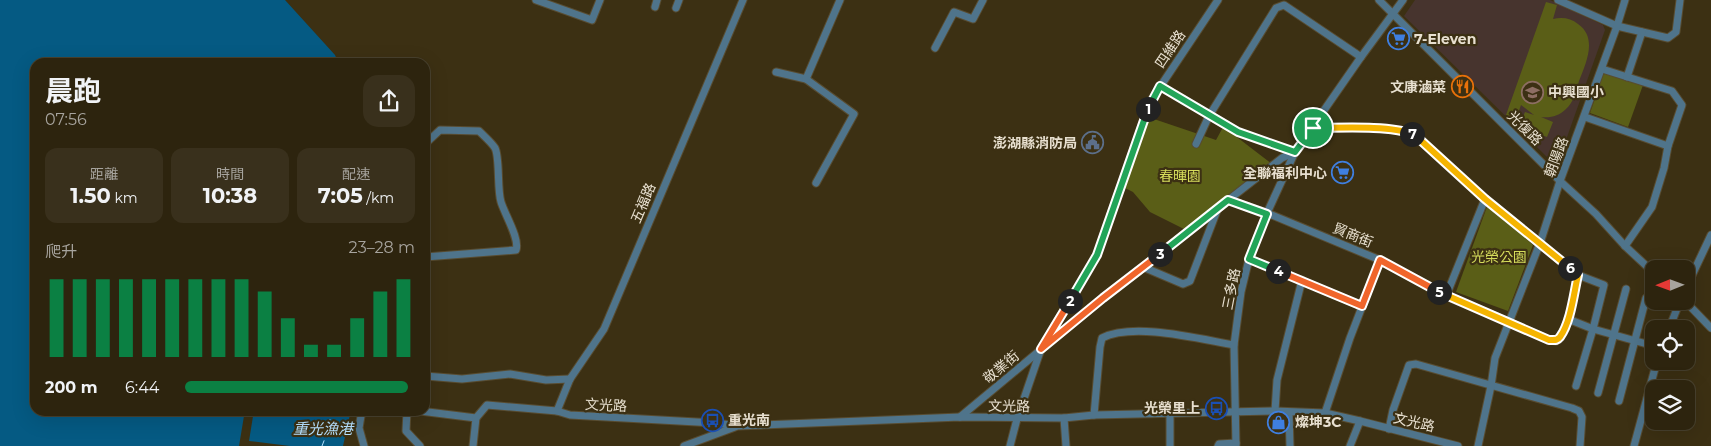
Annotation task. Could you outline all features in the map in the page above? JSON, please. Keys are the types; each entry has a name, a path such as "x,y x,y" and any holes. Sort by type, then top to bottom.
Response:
{"street":[{"path":"536,0 592,20 600,0"},
{"path":"676,8 679,0"},
{"name":"五福路","path":"557,411 570,378 604,329 743,0"},
{"path":"806,79 840,0"},
{"path":"935,48 954,12 973,19 983,0"},
{"name":"四維路","path":"1010,446 1017,419 1041,349 1097,255 1150,102 1218,0"},
{"name":"光復路","path":"1379,0 1645,265"},
{"name":"三多路","path":"1236,445 1234,345 1241,292 1249,259 1295,152 1403,0"},
{"path":"1558,0 1617,26 1668,38 1676,32 1680,0"},
{"name":"朝陽路","path":"1509,322 1540,243 1560,181 1585,117 1625,0"},
{"path":"1196,144 1209,116 1276,8 1284,4 1361,57"},
{"path":"1627,77 1642,32"},
{"path":"1602,69 1672,91 1682,105 1668,146 1664,168 1652,207 1625,246"},
{"path":"776,72 806,79 854,114 816,183"},
{"path":"1160,86 1238,132 1295,152"},
{"path":"1585,117 1668,146"},
{"path":"1313,128 1404,131 1416,136 1485,199 1578,275 1604,285 1576,386"},
{"path":"430,139 440,130 479,131 496,149 500,200 518,245 516,250 430,257"},
{"name":"敬業街","path":"960,417 1103,298 1282,158 1295,152"},
{"path":"1446,296 1485,199"},
{"name":"貿商街","path":"1228,200 1380,260 1446,296 1549,340 1556,340 1560,337 1568,319"},
{"path":"1143,267 1183,284 1190,281 1218,208"},
{"path":"1695,269 1711,235"},
{"path":"1249,259 1362,306"},
{"path":"1324,413 1380,260"},
{"path":"1578,275 1568,319 1593,329 1645,344"},
{"path":"1274,411 1277,380 1302,280"},
{"path":"1598,393 1626,289"},
{"path":"1620,401 1645,302"},
{"path":"1694,310 1711,328"},
{"path":"1478,446 1491,386 1494,358 1509,322"},
{"path":"1094,415 1100,347 1102,338 1111,333 1156,331 1234,345"},
{"path":"1390,429 1393,410 1409,365 1416,364 1579,411 1582,418 1580,446"},
{"path":"1634,446 1655,370"},
{"path":"430,376 462,378 510,374 546,380 570,378"},
{"name":"文光路","path":"476,418 487,405 557,411 570,415 738,426 960,417 1017,419 1094,415 1274,411 1324,413 1360,420 1458,446"},
{"path":"430,412 476,418 474,446"},
{"path":"1289,413 1290,446"},
{"path":"1170,414 1170,446"},
{"path":"361,416 359,428 364,446"},
{"path":"407,416 406,431 420,446"},
{"path":"1064,418 1066,446"},
{"path":"1350,446 1360,420"},
{"path":"684,446 738,426"},
{"path":"1424,446 1427,437"},
{"path":"1218,446 1218,444 1236,445"}],"shaded area":[{"name":"中興國小","path":"1415,0 1550,0 1603,25 1605,30 1561,154 1550,160 1404,16"}],"green space":[{"path":"1546,2 1557,5 1553,19 1566,18 1575,22 1588,36 1589,43 1587,59 1571,103 1558,115 1541,117 1553,122 1547,137 1519,127 1525,112 1534,115 1521,105 1516,119 1506,115"},
{"path":"1604,72 1643,85 1628,127 1590,113"},
{"name":"春暉園","path":"1148,117 1216,140 1222,129 1225,128 1272,164 1184,229 1150,212 1133,192 1123,187"},
{"name":"光榮公園","path":"1488,204 1533,245 1508,311 1456,292"}],"water":[{"path":"0,0 285,0 336,58 30,58 30,416 244,416 239,446 0,446"},
{"name":"重光漁港","path":"253,416 350,416 343,446 290,446 249,441"}],"ferry route":[{"path":"322,446 331,416"}],"place":[{"name":"7-Eleven","path":"1398,39"},
{"name":"文康滷菜","path":"1462,87"},
{"name":"中興國小","path":"1532,92"},
{"name":"澎湖縣消防局","path":"1093,143"},
{"name":"全聯福利中心","path":"1343,173"},
{"name":"光榮里上","path":"1216,408"},
{"name":"重光南","path":"712,420"},
{"name":"燦坤3C","path":"1279,422"}],"route":[{"path":"1160,86 1238,132 1295,152 1313,128 1404,131 1416,136 1466,183 1578,275 1568,319 1560,337 1556,340 1549,340 1446,296 1380,260 1362,306 1249,259 1267,214 1228,200 1041,349 1097,255 1150,102 1160,86"}]}
